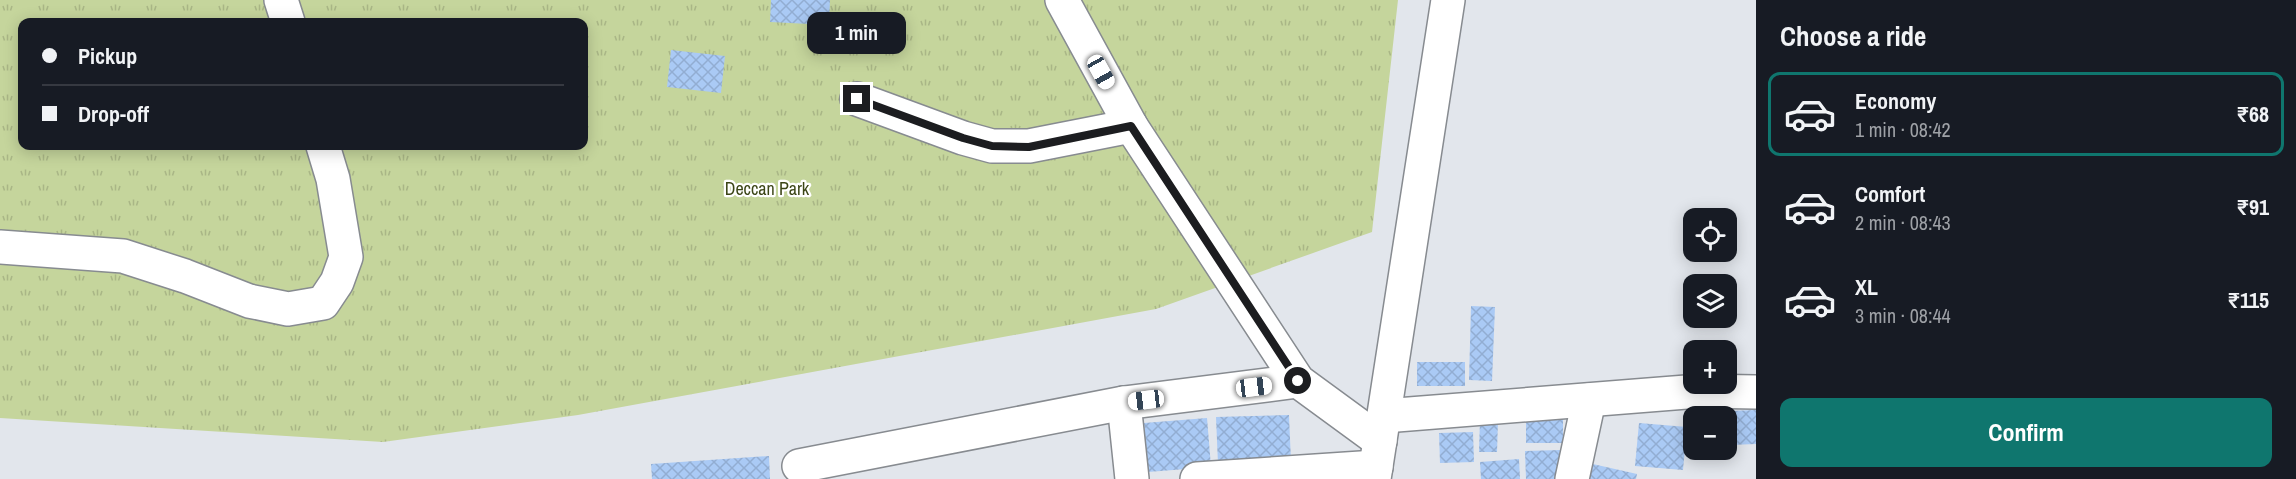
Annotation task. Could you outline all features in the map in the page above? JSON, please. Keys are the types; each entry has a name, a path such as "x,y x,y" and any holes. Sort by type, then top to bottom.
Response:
{"street":[{"path":"281,0 287,18"},
{"path":"1062,0 1131,126 1298,381 1379,451"},
{"path":"1379,451 1448,0"},
{"path":"857,99 963,138 992,146 1029,147 1131,126"},
{"path":"0,247 123,256 185,276 249,301 288,309 322,303 337,282 346,257 333,179 324,150"},
{"path":"799,466 1124,403 1298,381"},
{"path":"1197,479 1379,451 1588,400 1699,391 1756,392"},
{"path":"1572,479 1588,400"},
{"path":"1124,403 1132,479"}],"green space":[{"name":"Deccan Park","path":"0,0 1398,0 1372,232 1156,309 578,415 383,442 0,418"}],"building":[{"path":"771,0 830,0 829,25 770,22"},
{"path":"671,50 725,56 721,93 667,87"},
{"path":"1471,306 1495,307 1492,381 1469,380"},
{"path":"1417,362 1465,362 1465,386 1417,386"},
{"path":"1756,410 1756,444 1737,445 1737,411"},
{"path":"1289,415 1291,462 1218,464 1216,417"},
{"path":"1526,416 1563,416 1563,443 1526,443"},
{"path":"1207,418 1211,467 1148,472 1144,423"},
{"path":"1480,419 1498,420 1497,452 1479,452"},
{"path":"1639,423 1683,427 1683,470 1635,466"},
{"path":"1473,432 1474,462 1440,463 1439,433"},
{"path":"1560,450 1561,479 1526,479 1525,451"},
{"path":"769,456 770,479 652,479 651,464"},
{"path":"1519,459 1520,479 1481,479 1480,462"},
{"path":"1584,462 1637,474 1636,479 1580,479"}],"route":[{"path":"857,99 963,138 992,146 1029,147 1131,126 1282,360 1298,381"}]}
